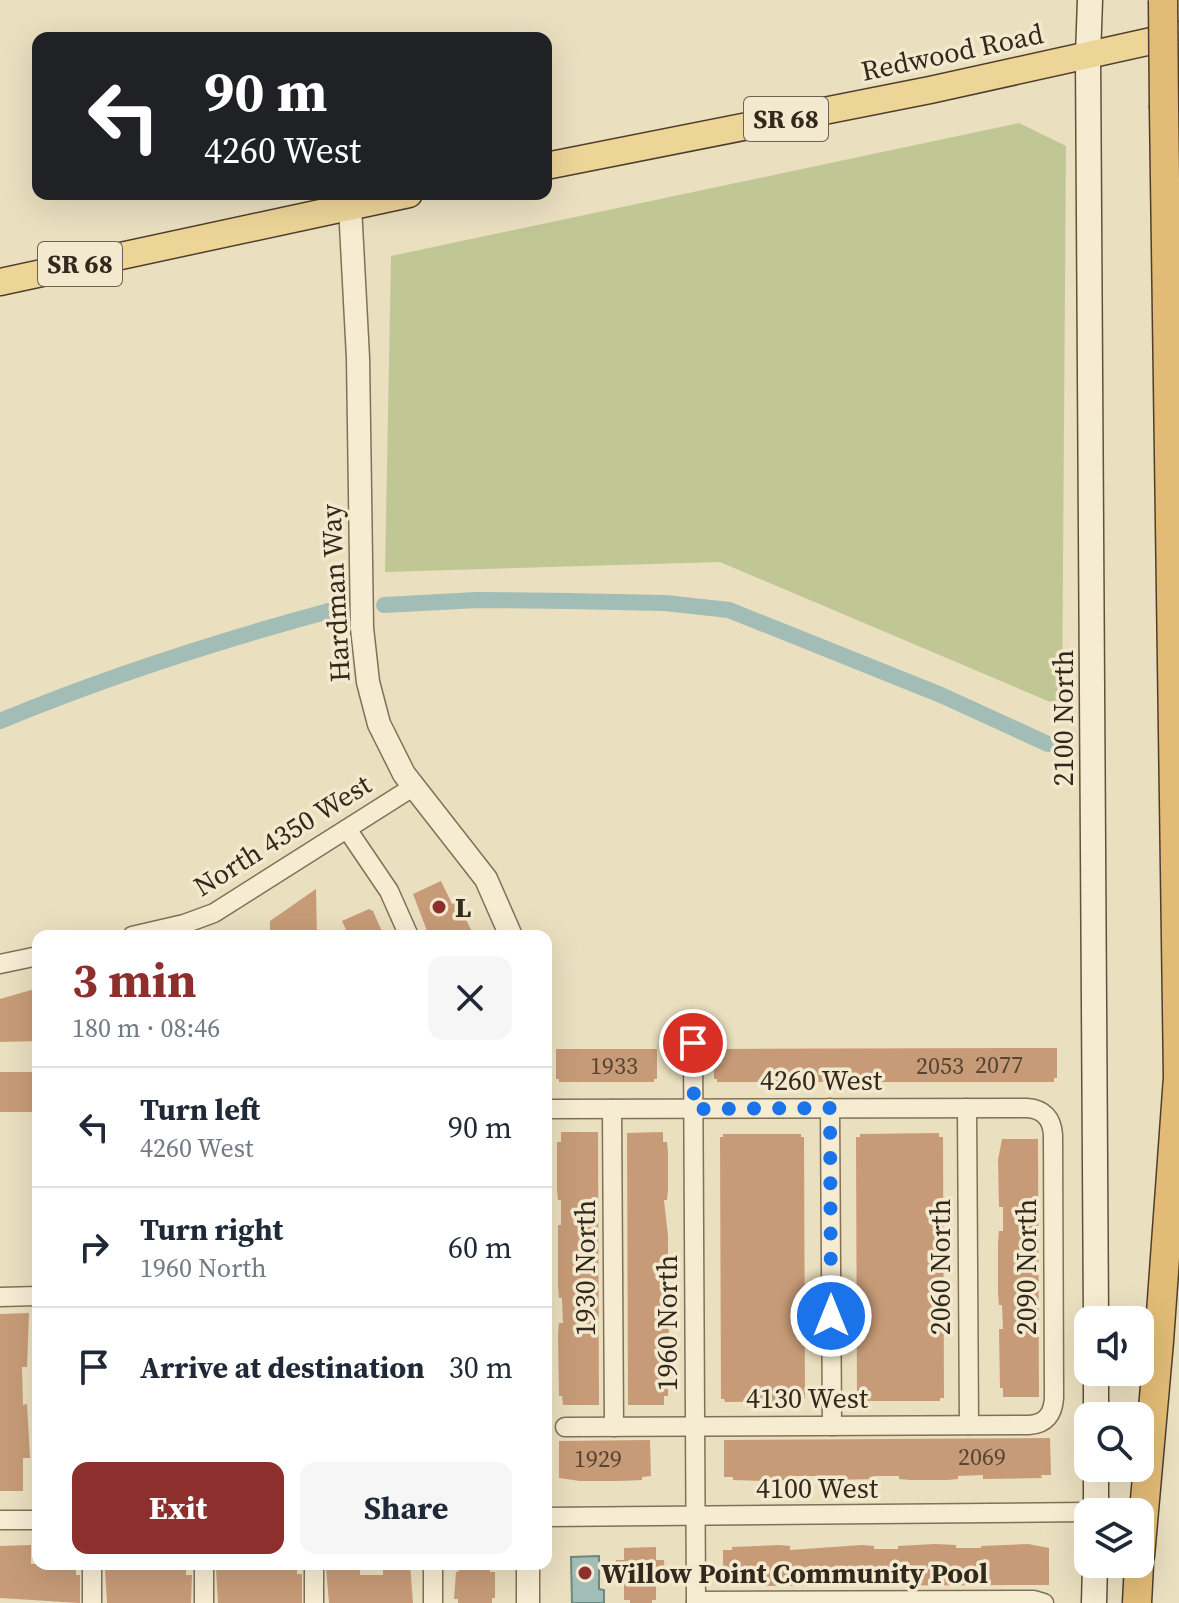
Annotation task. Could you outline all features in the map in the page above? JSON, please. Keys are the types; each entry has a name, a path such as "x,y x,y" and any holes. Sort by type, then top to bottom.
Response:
{"highway":[{"path":"1145,1498 1178,1077 1163,0"},
{"path":"1137,1603 1138,1578"}],"main road":[{"path":"1088,56 1090,0"},
{"name":"Redwood Road","path":"552,165 930,90 1179,35"},
{"name":"2100 North","path":"1088,56 1096,1306"},
{"name":"SR 68","path":"0,282 380,200"},
{"path":"1094,1603 1095,1578"}],"street":[{"name":"Hardman Way","path":"350,206 358,343 362,611 365,667 372,702 386,742 413,787 486,879 508,930"},
{"name":"North 4350 West","path":"158,930 214,913 413,787"},
{"path":"347,829 389,891 406,930"},
{"path":"0,964 32,957"},
{"name":"1960 North","path":"693,1043 696,1602"},
{"path":"830,1108 832,1426"},
{"name":"2060 North","path":"967,1108 969,1425"},
{"name":"4260 West","path":"552,1109 1034,1108 1046,1115"},
{"name":"1930 North","path":"612,1109 614,1427"},
{"name":"2090 North","path":"1046,1115 1051,1120 1053,1135 1054,1398 1047,1419"},
{"path":"0,1297 32,1296"},
{"name":"4130 West","path":"565,1427 1029,1425 1047,1419"},
{"name":"4100 West","path":"552,1517 1074,1512"},
{"path":"0,1520 32,1520"},
{"path":"92,1570 92,1603"},
{"path":"204,1570 204,1603"},
{"path":"314,1570 314,1603"},
{"path":"433,1570 433,1603"},
{"path":"528,1570 528,1603"},
{"path":"696,1602 1034,1600 1044,1603"}],"green space":[{"path":"1019,123 1066,146 1062,707 720,562 385,572 391,256"}],"water":[{"name":"Willow Point Community Pool","path":"599,1556 599,1589 604,1590 604,1603 572,1603 571,1557"}],"building":[{"name":"L","path":"441,881 452,904 457,901 471,930 427,930 413,894"},
{"path":"316,889 317,930 270,930 270,921"},
{"path":"369,909 373,911 381,930 346,930 342,921"},
{"path":"32,990 32,1041 0,1042 0,999"},
{"path":"1057,1048 1057,1078 1054,1082 717,1082 714,1079 714,1049"},
{"path":"556,1049 657,1049 657,1079 654,1082 559,1082 556,1079"},
{"path":"0,1072 32,1072 32,1112 0,1112"},
{"path":"561,1132 598,1132 599,1405 563,1405 562,1396 559,1396 558,1334 559,1323 563,1323 562,1298 559,1298 558,1287 561,1200 558,1200 557,1189 557,1142 561,1142"},
{"path":"663,1132 668,1153 668,1189 667,1200 664,1200 668,1236 665,1322 668,1322 669,1334 668,1396 664,1396 664,1405 628,1405 627,1133"},
{"path":"939,1133 939,1137 943,1137 944,1398 940,1401 861,1401 857,1398 856,1137 860,1134"},
{"path":"723,1134 801,1134 804,1137 805,1398 802,1401 725,1402 721,1399 720,1137"},
{"path":"1002,1139 1038,1139 1039,1397 1003,1397 1003,1388 1000,1388 999,1329 1003,1329 998,1293 998,1243 999,1231 1003,1231 1003,1207 999,1207 998,1160"},
{"path":"29,1313 27,1367 22,1367 30,1458 23,1458 23,1491 0,1491 0,1314"},
{"path":"1050,1438 1051,1475 1041,1475 1042,1478 983,1479 983,1475 958,1476 958,1479 947,1480 875,1476 875,1479 816,1480 816,1476 792,1476 792,1480 768,1481 724,1477 724,1440"},
{"path":"650,1440 651,1476 642,1477 642,1480 580,1481 559,1478 559,1441"},
{"path":"935,1544 981,1548 1028,1544 1049,1548 1049,1585 723,1586 723,1550 732,1550 732,1547 779,1545 790,1546 790,1550 862,1545 874,1546 874,1549 898,1549 898,1546"},
{"path":"31,1545 32,1570 76,1570 76,1575 80,1575 80,1603 0,1598 0,1546"},
{"path":"656,1547 656,1560 664,1560 665,1580 656,1580 656,1600 652,1603 630,1603 630,1600 624,1600 624,1580 616,1580 616,1560 624,1560 624,1548"},
{"path":"105,1570 186,1570 186,1575 192,1575 191,1603 107,1603"},
{"path":"216,1570 297,1570 297,1574 302,1574 302,1603 218,1603"},
{"path":"326,1570 360,1570 360,1575 383,1575 383,1570 410,1570 413,1603 329,1603"},
{"path":"456,1572 495,1572 495,1598 492,1598 492,1603 458,1603 458,1599 454,1599"}],"waterway":[{"path":"384,605 477,600 568,601 665,603 729,610 941,695 1048,744"},
{"path":"0,721 168,659 340,608"}],"place":[{"name":"L","path":"439,907"},
{"name":"Willow Point Community Pool","path":"585,1573"}],"route":[{"path":"693,1043 694,1109 830,1108 831,1316"}]}
